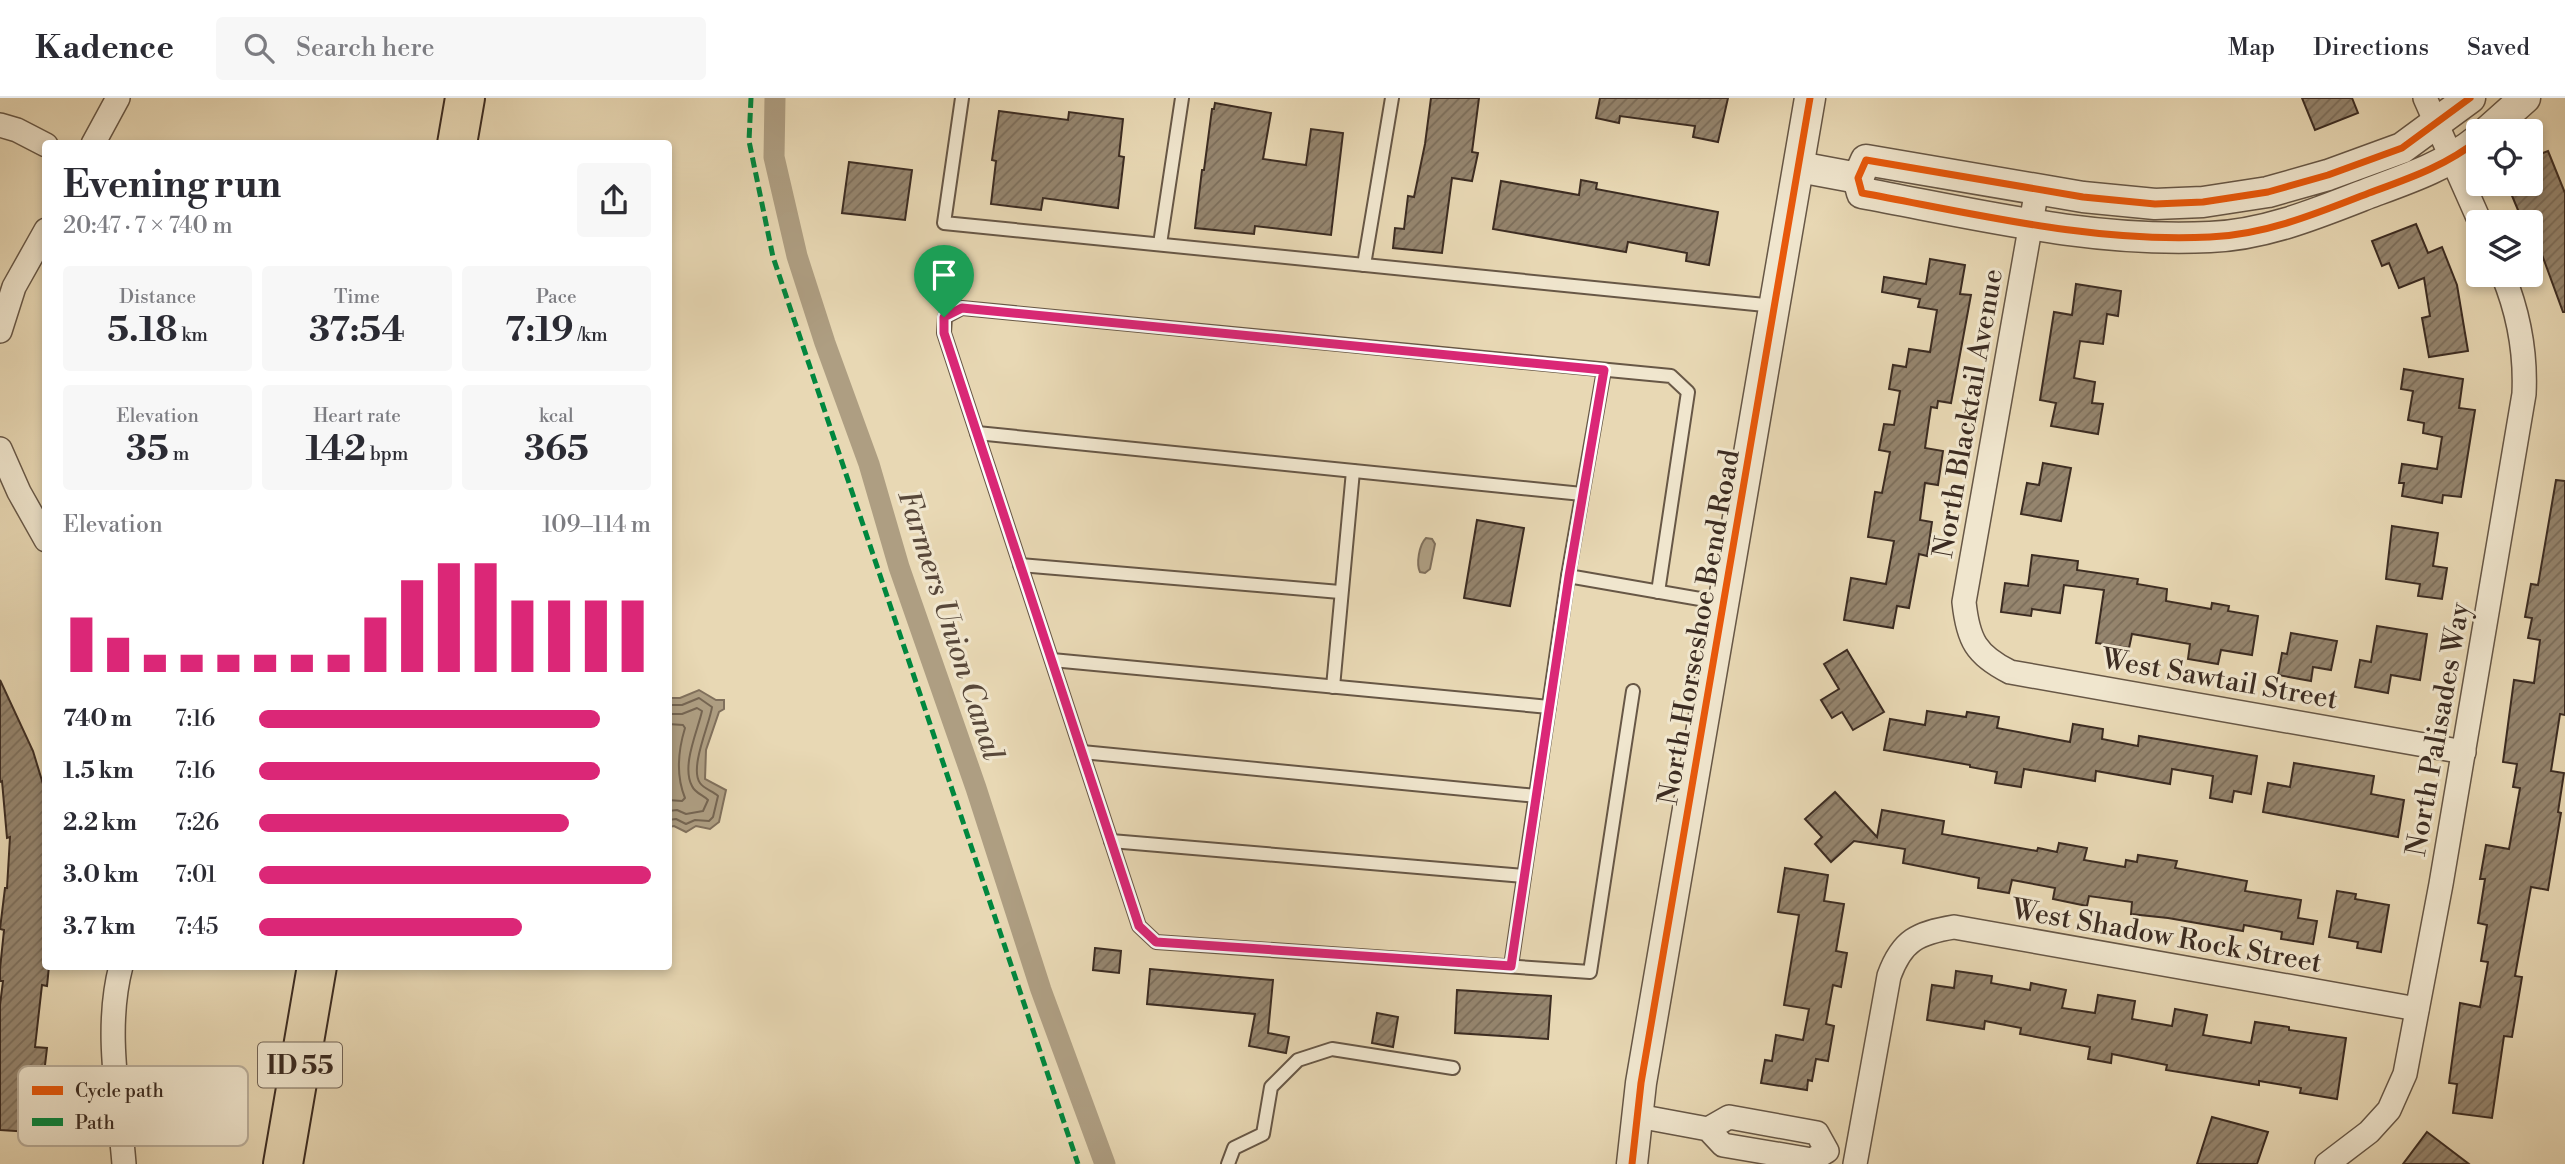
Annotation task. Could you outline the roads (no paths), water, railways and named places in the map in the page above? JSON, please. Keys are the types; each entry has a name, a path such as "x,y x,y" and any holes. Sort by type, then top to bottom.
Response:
{"highway":[{"path":"458,140 465,98"},
{"name":"ID 55","path":"283,1164 316,970"}],"street":[{"path":"95,140 118,98"},
{"name":"North Horseshoe Bend Road","path":"1632,1164 1643,1069 1811,98"},
{"path":"2466,148 2429,170 2290,222 2212,237 2138,237 2031,224 1862,193 1857,178 1866,160 2083,197 2155,204 2203,202 2268,192 2328,175 2402,148 2430,111 2470,98"},
{"path":"2501,119 2525,98"},
{"path":"2430,111 2475,210"},
{"path":"0,125 42,143"},
{"path":"1799,167 1857,178"},
{"name":"North Blacktail Avenue","path":"1975,645 1966,624 1964,602 2037,189"},
{"path":"0,331 14,287 42,237"},
{"name":"North Palisades Way","path":"2327,1164 2369,1132 2389,1110 2405,1074 2464,752 2524,394 2525,370 2519,323 2507,287"},
{"path":"0,450 42,533"},
{"name":"West Sawtail Street","path":"1975,645 1990,662 2010,672 2464,752"},
{"name":"West Shadow Rock Street","path":"1856,1160 1888,975 1896,956 1910,941 1930,931 1954,927 2417,1009"},
{"path":"116,1066 113,1027 115,990 120,970"},
{"path":"1638,1116 1709,1129 1723,1145 1812,1160 1827,1151 1856,1160"},
{"path":"123,1146 124,1164"}],"lane":[{"path":"962,98 944,223 1775,306"},
{"path":"1160,244 1182,98"},
{"path":"1364,265 1392,98"},
{"path":"1633,691 1590,972 1156,942 1139,926 944,333 944,317 962,308 1671,376 1688,392 1658,592"},
{"path":"1511,966 1569,576 1604,370"},
{"path":"977,433 1582,494"},
{"path":"1333,687 1353,471"},
{"path":"1020,565 1340,592"},
{"path":"1569,576 1723,603"},
{"path":"1052,660 1549,707"},
{"path":"1082,752 1536,796"},
{"path":"1111,841 1524,876"},
{"path":"1228,1164 1234,1148 1263,1134 1272,1087 1298,1060 1332,1049 1453,1068"}],"water":[{"path":"1426,538 1432,539 1435,544 1430,569 1425,573 1420,572 1418,560"},
{"path":"699,690 716,700 724,700 724,709 719,712 706,750 705,779 726,790 719,822 710,829 696,826 686,832 672,826 672,698 680,698"}],"waterway":[{"name":"Farmers Union Canal","path":"775,98 774,157 797,256 869,464 899,567 976,788 1041,990 1105,1164"}]}
